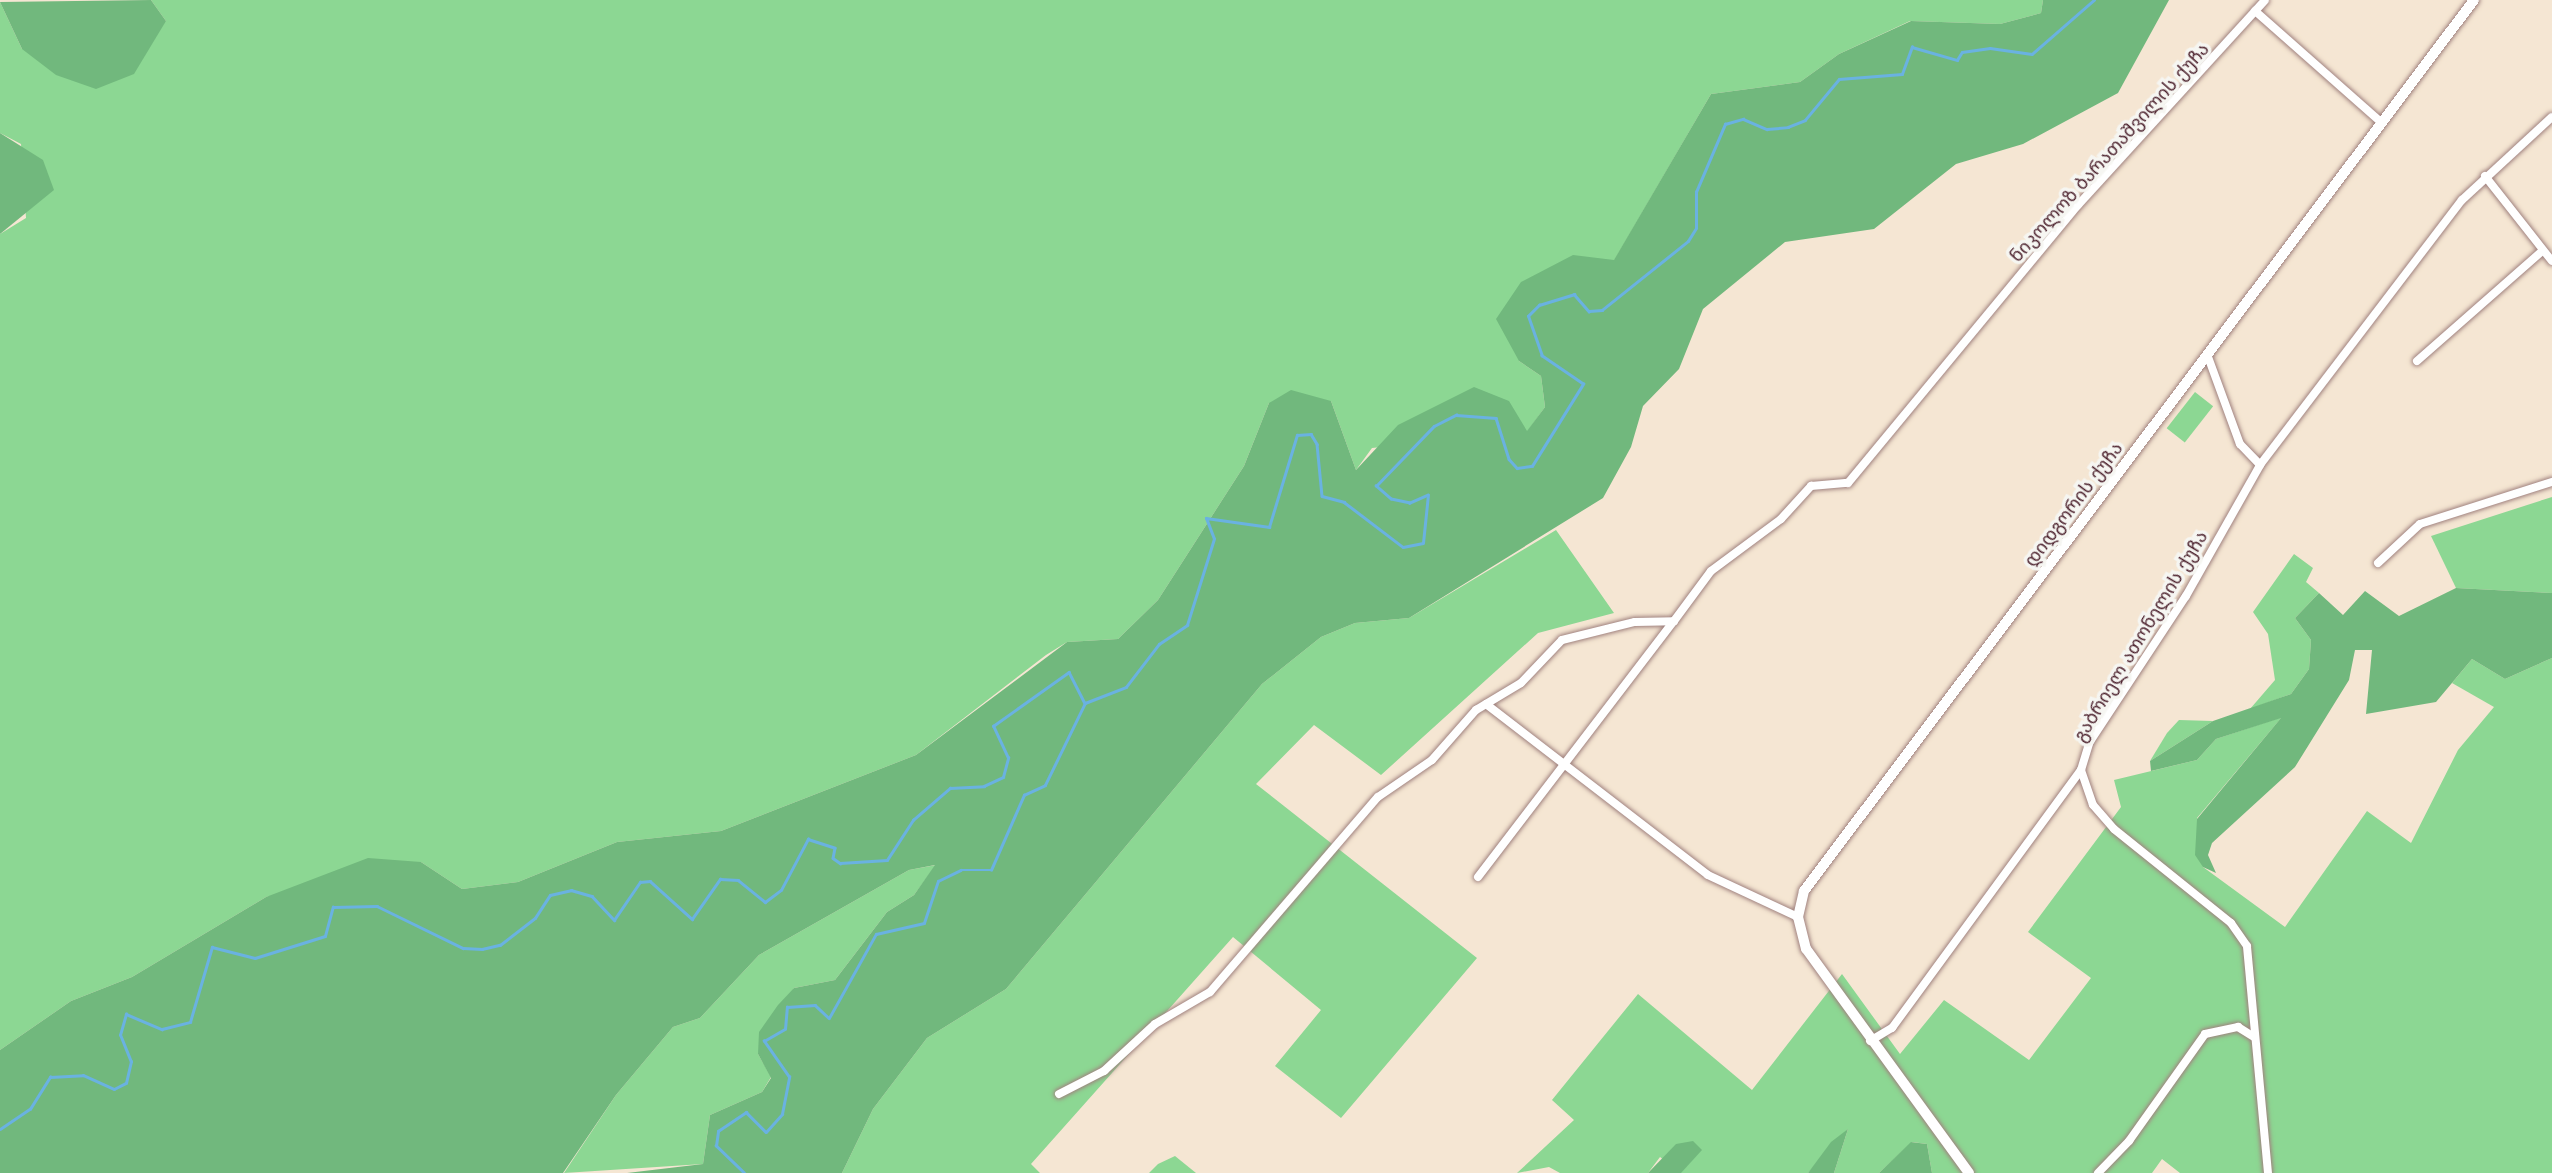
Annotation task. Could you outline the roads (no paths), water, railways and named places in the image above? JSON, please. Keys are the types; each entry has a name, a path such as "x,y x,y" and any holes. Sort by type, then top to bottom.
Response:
{"street":[{"name":"ნიკოლოზ ბარათაშვილის ქუჩა","path":"1478,877 1710,570 1781,519 1811,486 1848,484 2078,205 2265,0"},
{"name":"დიდგორის ქუჩა","path":"1798,917 1817,867 2474,0"},
{"path":"2255,11 2382,123"},
{"name":"გაბრიელ ათონელის ქუჩა","path":"2268,1173 2247,946 2231,923 2114,830 2093,806 2081,769 2089,743 2186,596 2260,465 2406,267 2485,176 2552,117"},
{"path":"2485,176 2552,261"},
{"path":"2417,361 2542,251"},
{"path":"2207,354 2240,444 2260,465"},
{"path":"2378,563 2420,524 2552,482"},
{"path":"1059,1094 1104,1071 1155,1024 1210,992 1378,797 1432,760 1486,704 1521,682 1562,640 1635,622 1674,621"},
{"path":"1486,704 1717,881 1798,917 1806,949 1870,1041 1969,1173"},
{"path":"1870,1041 1892,1028 2081,769"},
{"path":"2098,1173 2129,1141 2205,1034 2238,1027 2254,1037"}],"waterway":[{"path":"0,1129 30,1109 50,1077 83,1075 114,1089 126,1083 131,1062 120,1035 126,1014 162,1029 190,1022 212,947 255,958 325,936 333,907 377,906 463,948 482,949 500,945 535,918 550,895 571,890 592,896 614,920 640,882 650,881 692,919 720,879 738,880 765,902 781,890 808,839 835,848 833,858 840,863 887,860 913,820 950,788 984,786 1003,777 1008,758 993,726 1069,672 1085,703 1126,687 1159,644 1187,625 1214,539 1206,518 1269,527 1297,435 1311,434 1317,444 1322,496 1344,502 1403,547 1423,543 1428,495 1410,503 1391,499 1376,486 1434,426 1456,415 1496,418 1509,459 1517,468 1532,466 1583,384 1542,356 1528,316 1539,305 1574,294 1589,311 1602,310 1688,241 1696,228 1696,192 1725,124 1743,119 1767,129 1788,127 1805,120 1839,79 1902,74 1912,47 1957,60 1962,52 1990,48 2032,54 2094,0"},
{"path":"744,1173 716,1146 718,1131 746,1112 766,1132 782,1114 789,1077 764,1041 785,1029 787,1007 815,1005 829,1018 876,934 924,923 938,881 961,870 991,870 1024,795 1045,785 1085,703"}]}
